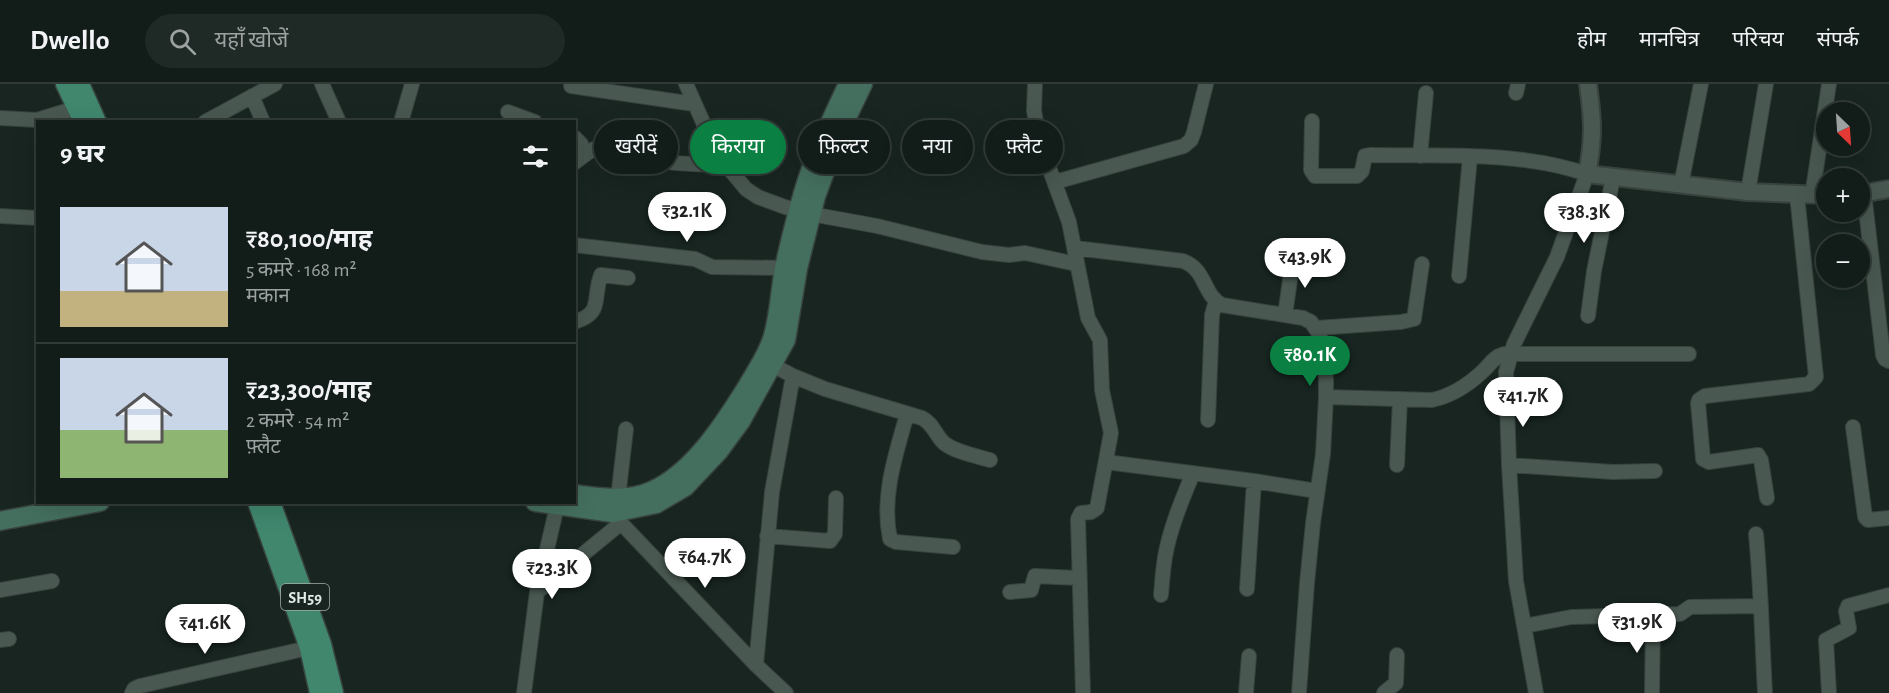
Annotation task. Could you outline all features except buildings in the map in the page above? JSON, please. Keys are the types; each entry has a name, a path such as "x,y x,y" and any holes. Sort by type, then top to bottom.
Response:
{"main road":[{"path":"65,84 79,115"},
{"path":"80,84 96,120"},
{"path":"558,504 615,508 656,504 685,487 719,451 741,421 768,362 786,340 791,268 805,213 812,165 849,84"},
{"path":"805,213 863,84"},
{"path":"576,495 615,508"},
{"path":"0,508 36,501"},
{"path":"0,521 89,504"},
{"name":"SH59","path":"258,504 334,693"},
{"name":"SH59","path":"272,504 316,646 319,693"}],"street":[{"path":"209,120 275,84"},
{"path":"321,84 338,120"},
{"path":"402,120 412,84"},
{"path":"686,84 702,120"},
{"path":"1055,182 1184,146 1191,140 1194,132 1206,84"},
{"path":"1536,693 1516,581 1506,372 1511,353 1557,257 1587,174 1592,147 1593,123 1588,84"},
{"path":"1681,185 1701,84"},
{"path":"1748,192 1766,84"},
{"path":"1767,498 1758,455 1709,462 1704,459 1698,403 1705,396 1809,384 1816,377 1812,195 1829,84"},
{"path":"571,86 694,104"},
{"path":"1031,86 1040,143 1055,182 1075,248 1076,264 1088,318 1100,340 1102,390 1111,433 1097,508 1091,512 1082,513 1078,519 1083,693"},
{"path":"1420,156 1426,93"},
{"path":"252,96 262,120"},
{"path":"508,112 530,120"},
{"path":"0,118 36,120 79,115"},
{"path":"1312,120 1311,170 1315,176 1357,176 1361,174 1364,159 1368,155 1470,157 1537,163 1613,178 1748,192 1812,195"},
{"path":"576,139 581,144 580,159"},
{"path":"580,159 598,147 607,146 662,162 690,163"},
{"path":"1459,276 1470,157"},
{"path":"734,174 746,189 774,203 805,213 877,226 982,252 1009,255 1025,253 1076,264"},
{"path":"1588,316 1594,271 1613,178"},
{"path":"1870,193 1889,189"},
{"path":"0,216 36,218"},
{"path":"1866,222 1883,355 1889,361"},
{"path":"576,245 695,259 712,267 791,268"},
{"path":"1075,248 1183,261 1196,268 1212,298 1222,305 1303,318 1317,328 1323,345 1326,397 1323,454 1307,583 1299,693"},
{"path":"1285,315 1293,259"},
{"path":"1317,328 1414,319 1422,264"},
{"path":"576,322 586,319 594,312 602,275 628,278"},
{"path":"1208,420 1212,321 1216,301"},
{"path":"1326,397 1432,400 1443,398 1477,376 1497,356 1511,353 1689,354"},
{"path":"768,362 793,376 825,389 928,421 947,445 990,460"},
{"path":"756,665 772,492 793,376"},
{"path":"1397,465 1400,399"},
{"path":"907,414 892,465 888,490 890,538 896,542 953,547"},
{"path":"1853,427 1865,517 1868,520 1889,518"},
{"path":"537,592 615,508 626,429"},
{"path":"1106,462 1317,491"},
{"path":"1509,465 1601,472 1655,471"},
{"path":"1161,595 1165,557 1170,537 1193,473"},
{"path":"1247,588 1254,481"},
{"path":"767,536 830,541 835,534 836,498"},
{"path":"524,693 537,592 558,504"},
{"path":"615,508 756,665 786,693"},
{"path":"1756,534 1765,693"},
{"path":"1010,592 1031,590 1035,576 1078,578"},
{"path":"0,590 52,581"},
{"path":"1829,693 1826,640 1849,628 1846,611 1848,606 1889,596"},
{"path":"1525,626 1571,617 1680,614 1690,607 1761,606"},
{"path":"1652,693 1653,615"},
{"path":"132,693 140,686 316,646"},
{"path":"1384,693 1396,683 1397,655"},
{"path":"1246,693 1249,656"}]}
